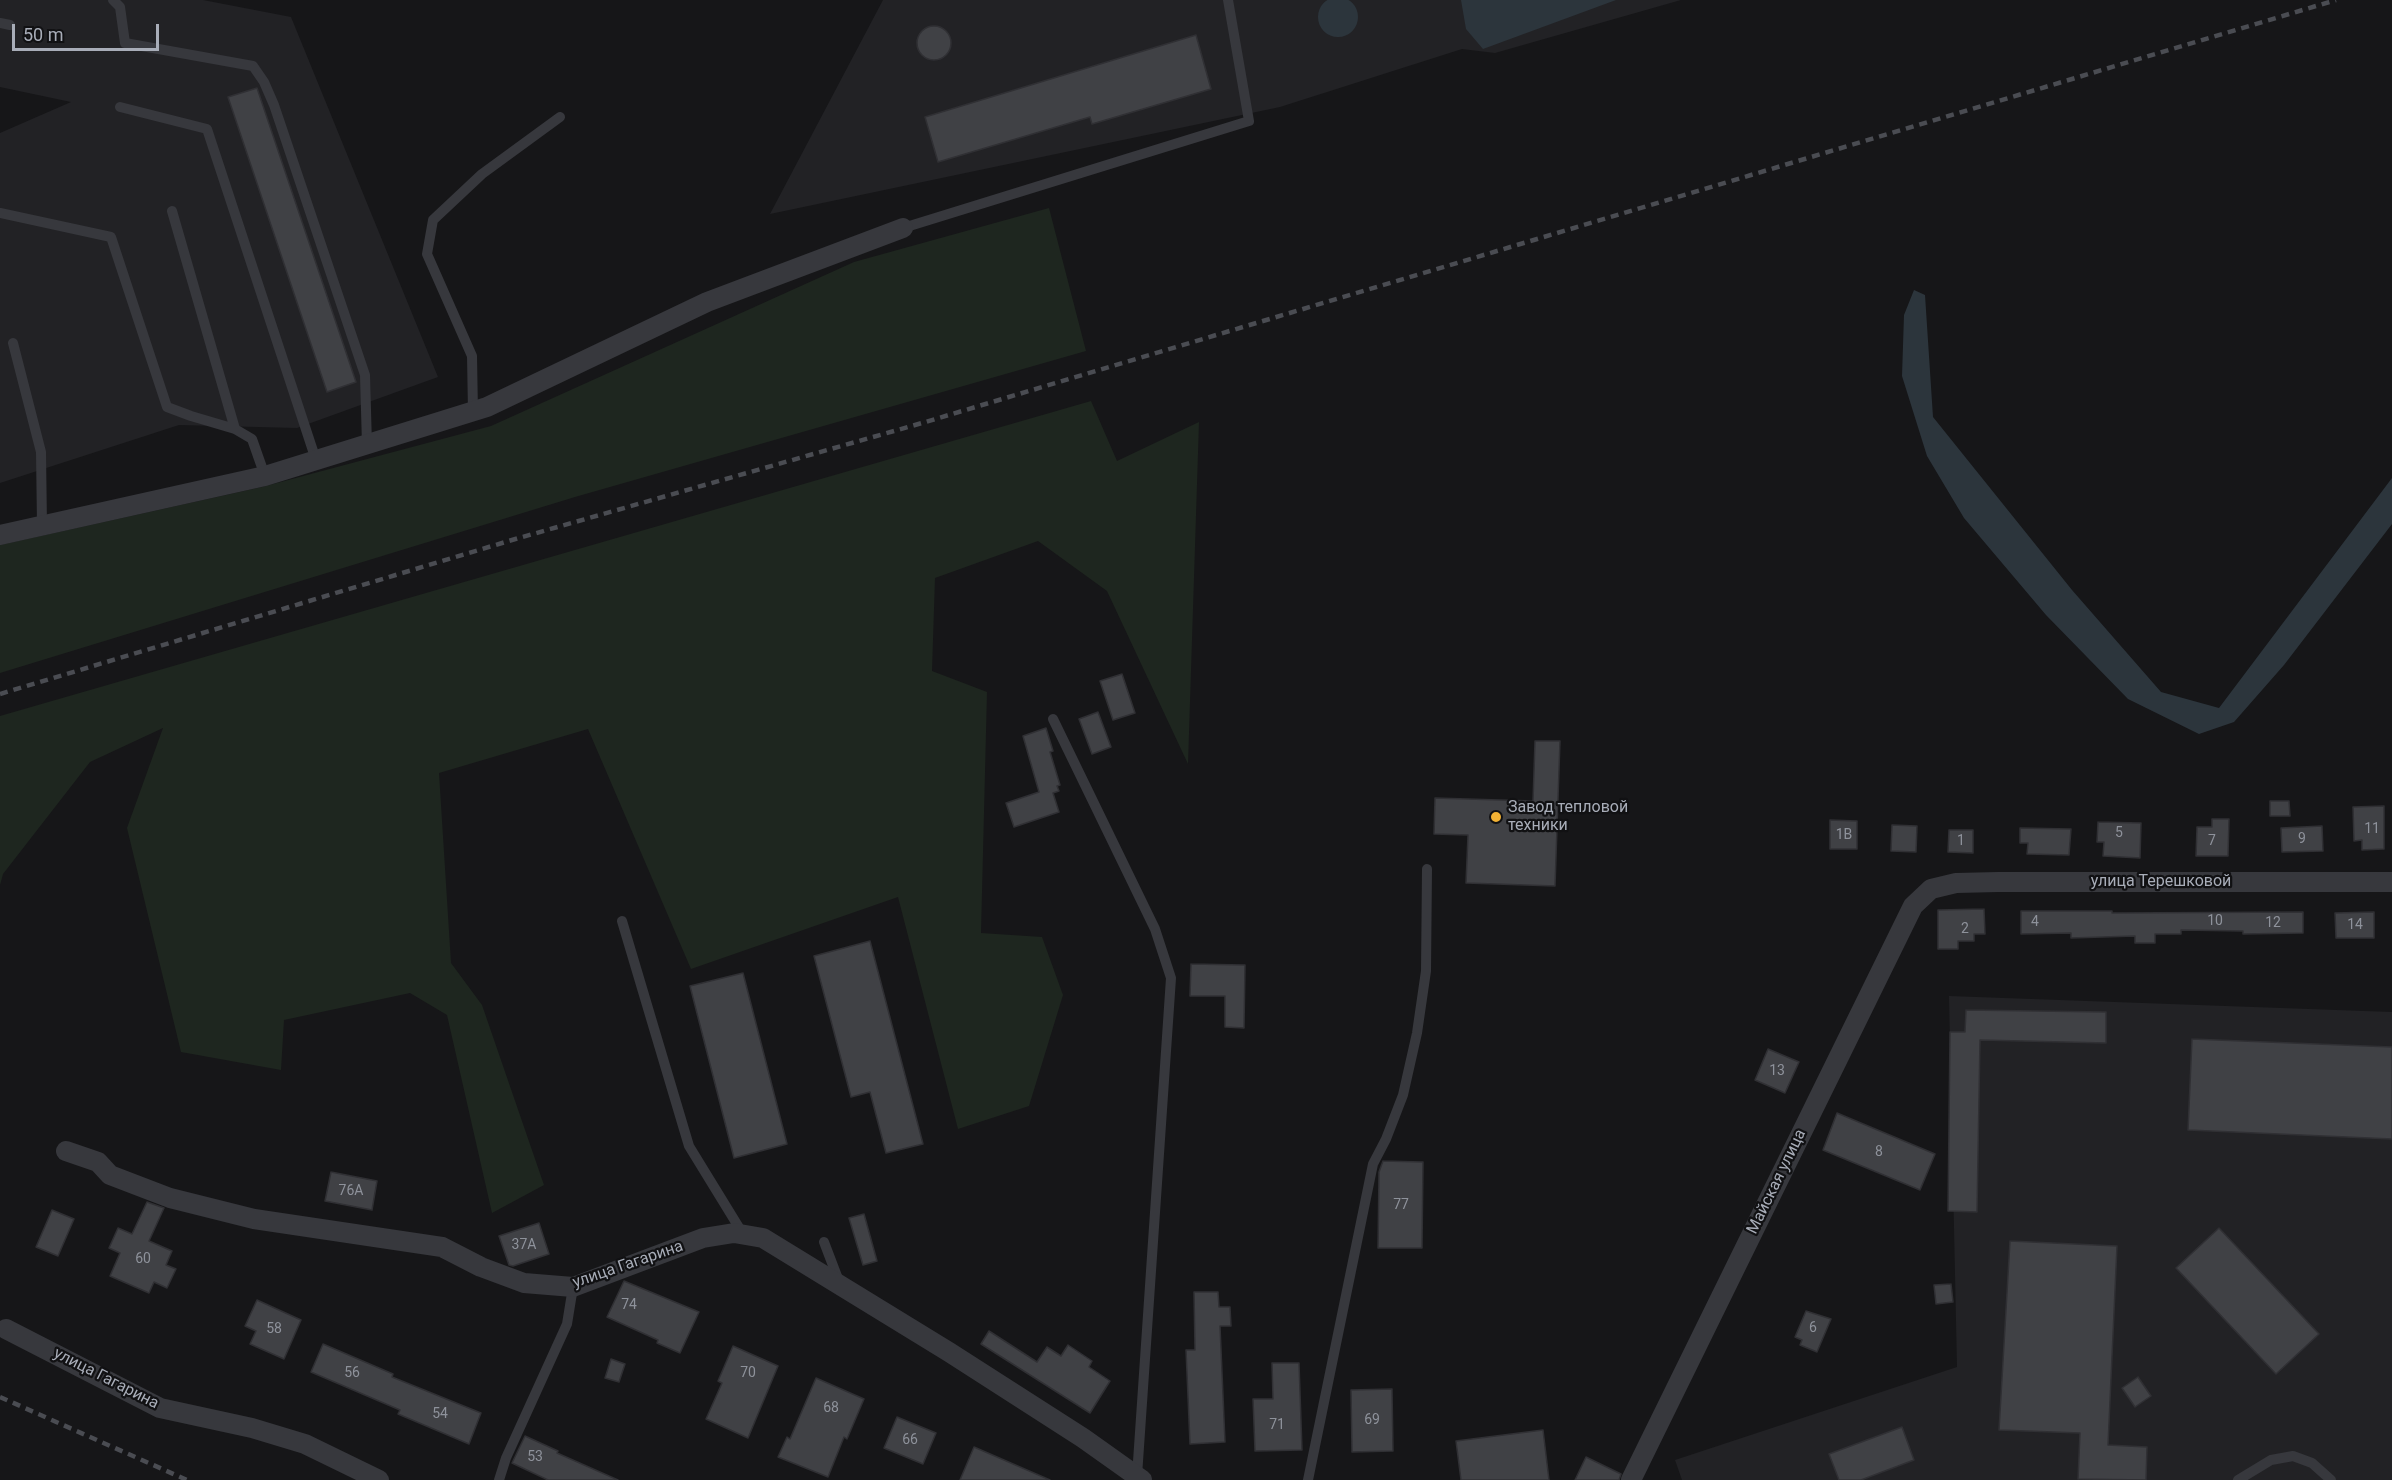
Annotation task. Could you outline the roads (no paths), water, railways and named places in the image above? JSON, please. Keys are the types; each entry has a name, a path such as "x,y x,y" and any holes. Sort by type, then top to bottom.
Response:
{"street":[{"path":"0,535 265,476 487,407 707,302 903,228"},
{"name":"улица Терешковой","path":"1931,889 1956,884 1998,882 2392,882"},
{"name":"Майская улица","path":"1631,1480 1913,906 1931,889"},
{"name":"улица Гагарина","path":"66,1151 98,1162 110,1174 171,1198 254,1219 441,1247 482,1268 524,1283 573,1287 703,1238 734,1233 763,1238 949,1352 1139,1478"},
{"name":"улица Гагарина","path":"6,1329 160,1408 252,1428 304,1444 379,1480"}],"lane":[{"path":"113,0 120,7 125,43 253,66 264,82 274,105 365,375 367,445"},
{"path":"903,228 1249,121 1228,0"},
{"path":"120,106 207,129 316,460"},
{"path":"472,412 472,356 427,254 433,220 482,174 560,117"},
{"path":"171,211 235,429"},
{"path":"0,213 111,237 167,407 235,429 252,439 265,476"},
{"path":"13,343 41,452 42,525"},
{"path":"1053,719 1155,928 1172,978 1139,1478"},
{"path":"1308,1480 1373,1164 1386,1139 1402,1095 1417,1033 1426,971 1427,868"},
{"path":"622,921 689,1146 743,1234"},
{"path":"824,1242 840,1286"},
{"path":"499,1480 506,1458 567,1324 573,1287"},
{"path":"2238,1480 2271,1460 2293,1456 2312,1463 2331,1480"}],"railway":[{"path":"0,694 512,540 922,423 2336,0"},
{"path":"0,1397 187,1480"}],"place":[{"name":"Завод тепловой техники","path":"1496,817"}]}
